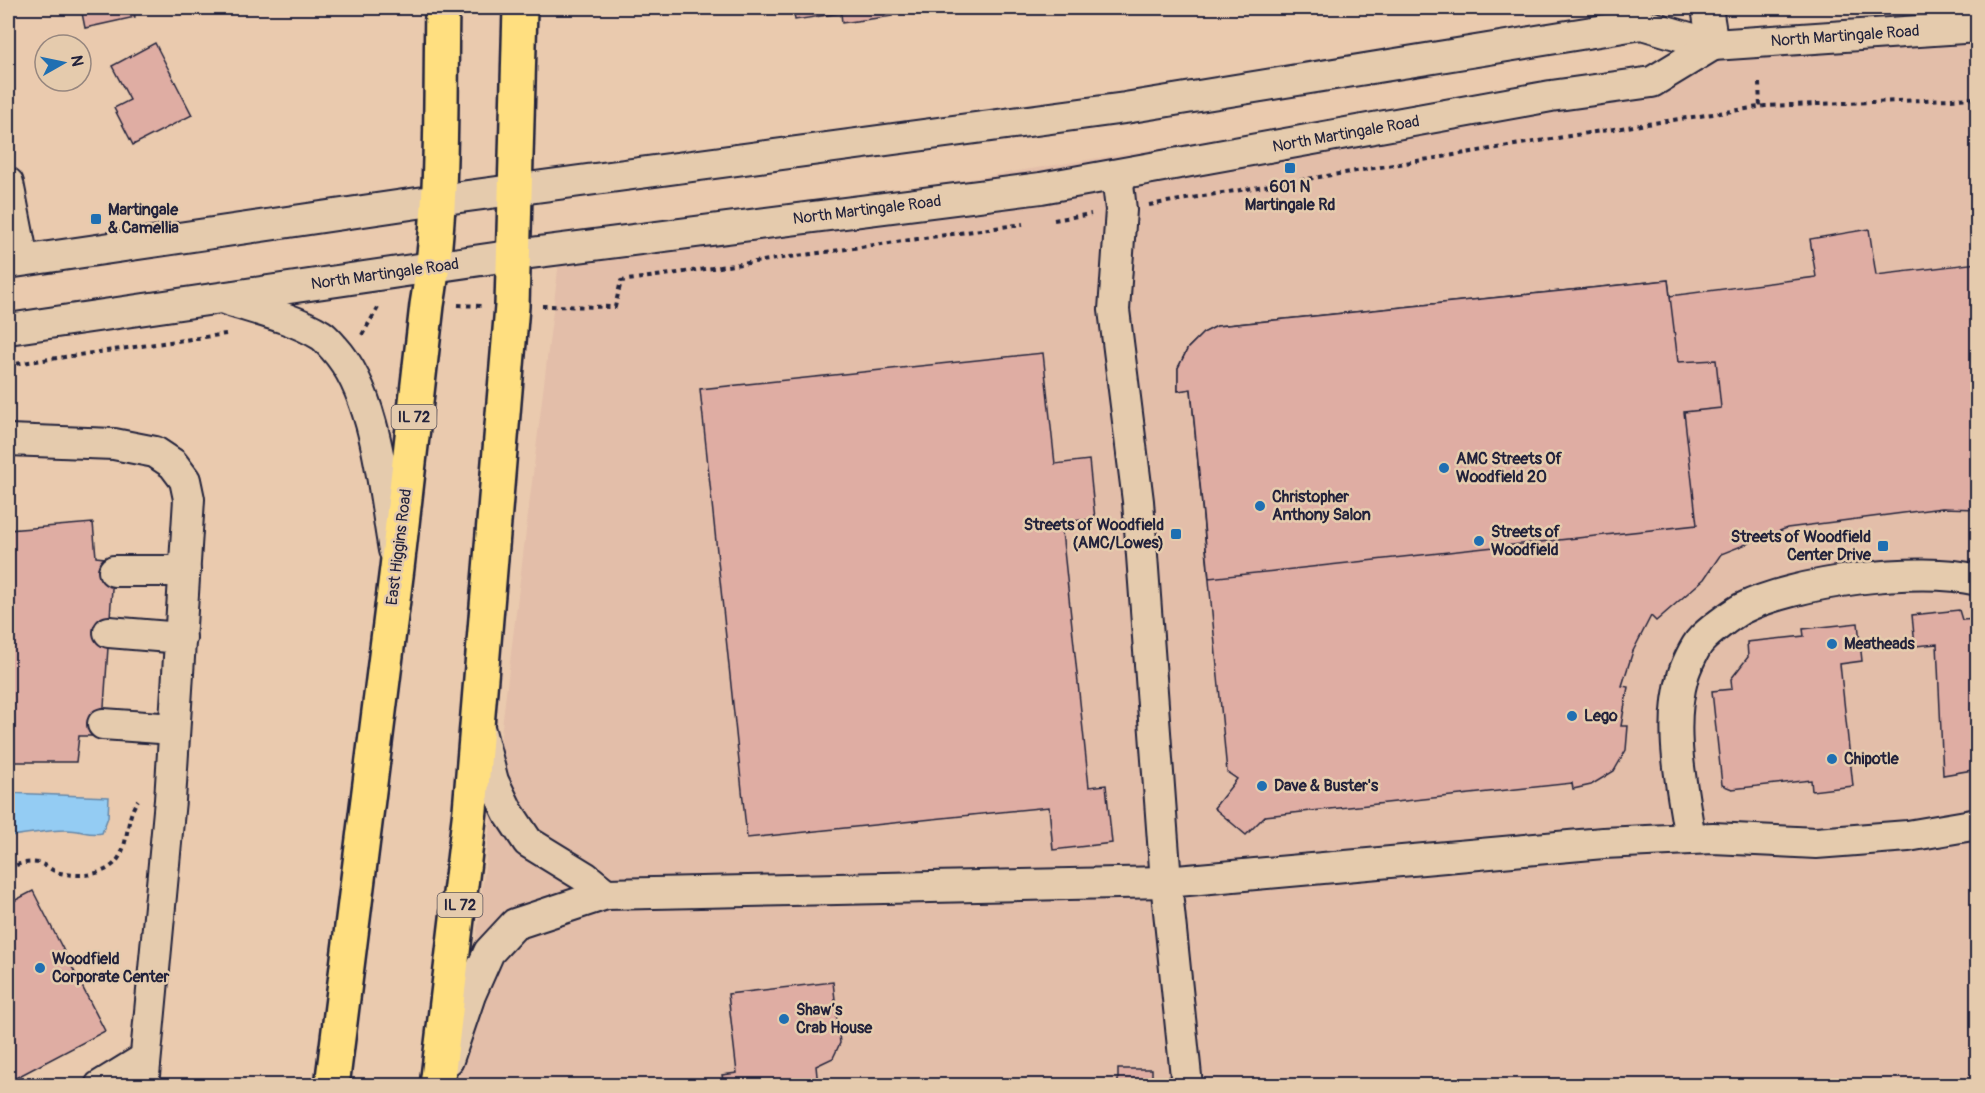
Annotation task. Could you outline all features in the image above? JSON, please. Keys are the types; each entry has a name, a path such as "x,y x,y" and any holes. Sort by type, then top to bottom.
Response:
{"main road":[{"name":"East Higgins Road","path":"332,1086 397,568 427,305 434,267 438,200 442,8"},
{"name":"IL 72","path":"438,1086 478,724 515,255 520,8"}],"street":[{"path":"1707,8 1713,45"},
{"name":"North Martingale Road","path":"15,262 516,189 1125,108 1642,24 1713,45 1977,27"},
{"name":"North Martingale Road","path":"8,329 515,255 1033,189 1551,96 1652,82 1713,45"},
{"path":"1117,175 1121,210 1114,310 1138,501 1166,882 1187,1086"},
{"path":"8,183 15,262"},
{"path":"222,298 293,322 323,336 348,365 361,391 373,426 397,568"},
{"path":"8,440 114,444 155,452 173,464 185,480 189,499 170,790 143,1072 100,1086"},
{"path":"114,571 186,571"},
{"path":"1690,839 1676,721 1683,675 1700,640 1740,610 1787,592 1879,577 1922,575 1977,580"},
{"path":"109,632 180,638"},
{"path":"103,724 174,729"},
{"path":"478,724 493,781 508,812 528,842 585,877 606,894"},
{"path":"438,1086 470,995 489,952 515,924 606,894 1166,882 1603,843 1713,838 1816,843 1908,836 1977,824"}],"path":[{"path":"1759,83 1760,107"},
{"path":"1051,220 1760,107 1977,98"},
{"path":"579,307 615,307 621,281 1028,223"},
{"path":"359,340 380,304"},
{"path":"8,365 234,333"},
{"path":"8,869 15,864 38,863 60,873 91,874 106,870 118,859 128,835 136,802 145,794 155,790 170,790"}],"shaded area":[{"name":"Streets of Woodfield","path":"1977,16 1977,1085 458,1086 561,245"}],"water":[{"path":"8,793 109,797 108,817 102,833 58,830 8,836"}],"building":[{"path":"81,8 133,8 135,17 85,28"},
{"path":"793,8 891,8 892,16 842,23 841,13 795,20"},
{"path":"155,43 192,115 133,145 114,108 130,100 112,66"},
{"name":"Streets of Woodfield","path":"1869,229 1876,275 1978,263 1978,509 1942,508 1787,528 1721,554 1704,579 1656,621 1651,616 1633,651 1622,686 1628,687 1621,726 1628,726 1626,750 1614,771 1591,785 1573,789 1572,783 1265,816 1246,835 1214,808 1237,779 1227,772 1191,389 1178,391 1178,368 1188,348 1203,333 1217,326 1668,280 1670,296 1816,277 1810,239"},
{"name":"AMC Streets Of Woodfield 20","path":"1668,280 1678,362 1716,360 1721,408 1684,412 1697,525 1209,578 1191,389 1178,391 1178,368 1188,348 1203,333 1217,326"},
{"path":"1043,353 1055,464 1089,460 1095,519 1061,522 1089,787 1106,785 1112,843 1053,850 1049,807 747,838 700,389"},
{"path":"93,523 96,557 114,559 102,736 79,736 76,762 8,762 8,530"},
{"path":"1959,610 1962,620 1978,619 1978,769 1943,775 1937,644 1915,646 1912,615"},
{"path":"1858,623 1862,661 1840,664 1853,786 1812,791 1811,780 1732,789 1722,785 1712,691 1732,689 1731,679 1748,657 1747,642 1804,636 1803,629"},
{"name":"Woodfield Corporate Center","path":"33,891 105,1031 8,1082 8,904"},
{"name":"Shaw‘s Crab House","path":"833,982 840,1043 833,1058 816,1066 818,1086 724,1086 722,1075 737,1073 728,994"},
{"path":"1118,1069 1152,1069 1152,1086 1118,1086"}],"place":[{"name":"601 N Martingale Rd","path":"1290,168"},
{"name":"Martingale & Camellia","path":"96,219"},
{"name":"AMC Streets Of Woodfield 20","path":"1444,468"},
{"name":"Christopher Anthony Salon","path":"1260,506"},
{"name":"Streets of Woodfield (AMC/Lowes)","path":"1176,534"},
{"name":"Streets of Woodfield","path":"1479,541"},
{"name":"Streets of Woodfield Center Drive","path":"1883,546"},
{"name":"Meatheads","path":"1832,644"},
{"name":"Lego","path":"1572,716"},
{"name":"Chipotle","path":"1832,759"},
{"name":"Dave & Buster's","path":"1262,786"},
{"name":"Woodfield Corporate Center","path":"40,968"},
{"name":"Shaw‘s Crab House","path":"784,1019"}]}
